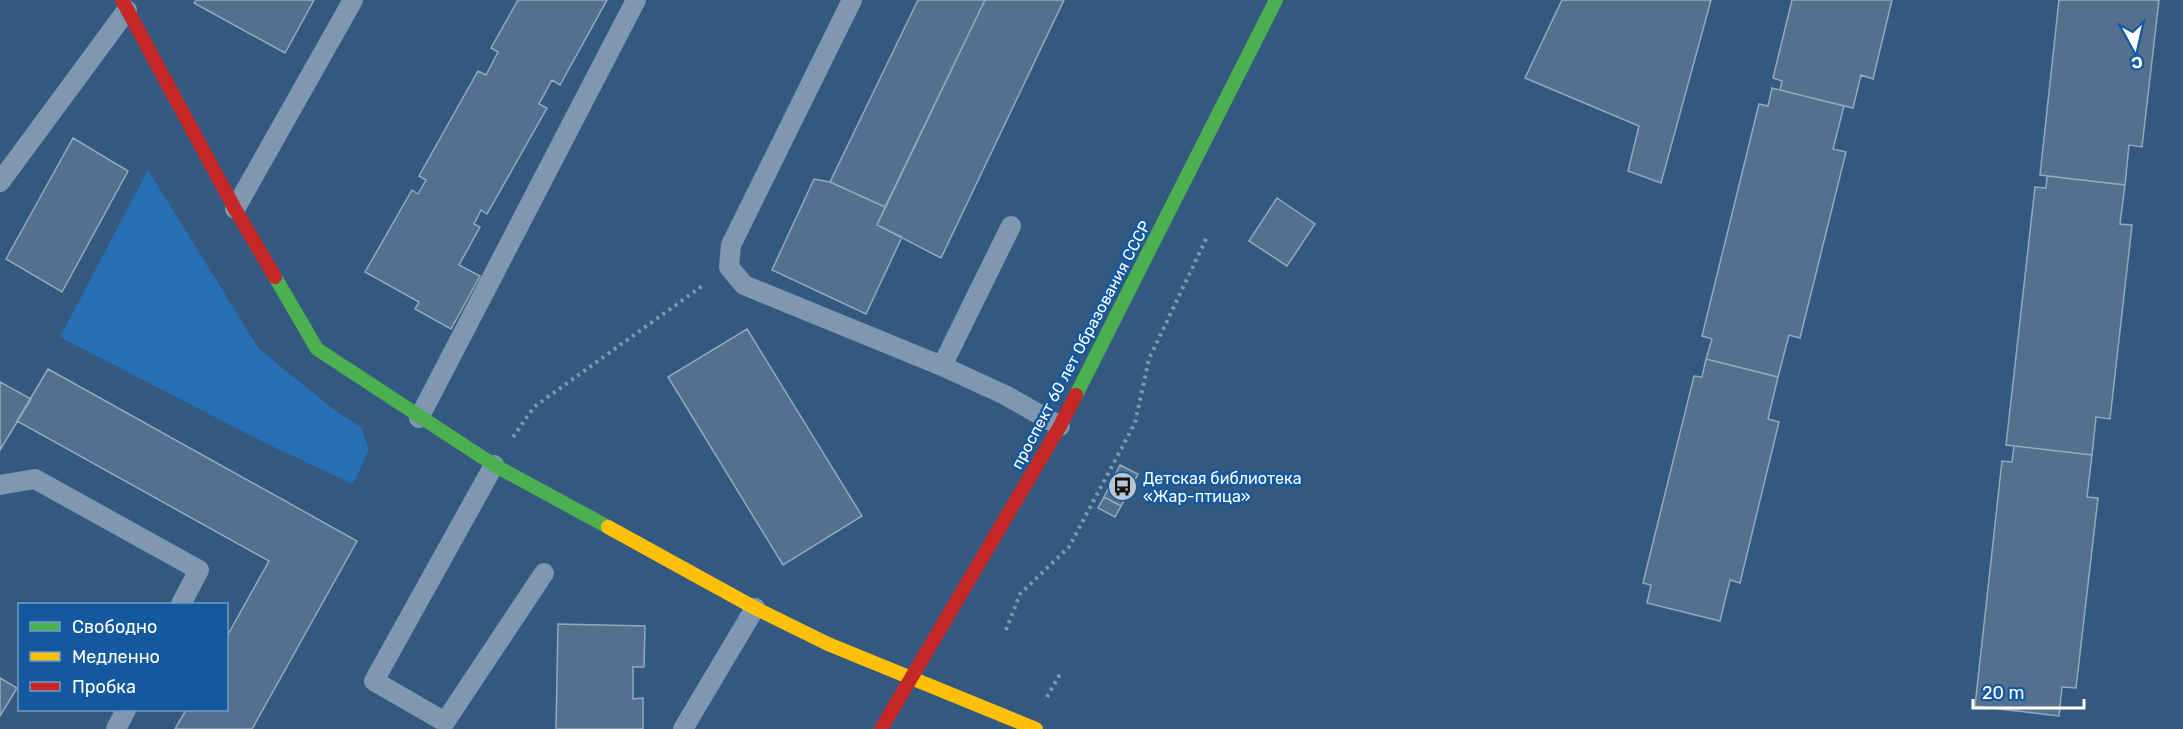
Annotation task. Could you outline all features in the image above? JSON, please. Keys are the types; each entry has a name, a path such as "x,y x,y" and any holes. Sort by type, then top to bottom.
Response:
{"street":[{"name":"проспект 60 лет Образования СССР","path":"881,729 1060,426 1276,0"},
{"path":"125,5 235,209 317,349 419,418 494,465 755,608 828,644 909,679 1036,729"}],"lane":[{"path":"235,209 353,0"},
{"path":"419,418 636,0"},
{"path":"852,0 731,245 729,267 744,285 942,366 1005,395 1060,426"},
{"path":"0,182 125,5"},
{"path":"942,366 1011,226"},
{"path":"494,465 374,681 445,722 544,573"},
{"path":"0,485 35,479 199,570 182,603"},
{"path":"683,729 755,608"},
{"path":"116,729 125,711"}],"path":[{"path":"1006,630 1020,594 1069,547 1135,423 1149,359 1207,237"},
{"path":"494,465 534,408 729,267"},
{"path":"1047,697 1060,674"}],"shaded area":[{"path":"148,170 259,349 338,413 361,427 369,450 353,484 265,443 60,337"}],"building":[{"path":"196,0 314,0 285,53 194,3"},
{"path":"518,0 607,0 560,85 552,80 539,104 547,108 487,214 481,210 474,224 480,227 459,265 480,276 451,329 415,309 419,302 365,272 412,190 418,194 426,180 419,176 478,71 486,75 498,52 491,48"},
{"path":"918,0 985,0 885,207 830,182"},
{"path":"985,0 1064,0 941,258 877,225"},
{"path":"1562,0 1711,0 1661,183 1628,171 1639,126 1525,78"},
{"path":"1792,0 1892,0 1873,79 1861,75 1853,108 1780,90 1782,81 1773,78"},
{"path":"2059,0 2159,0 2142,147 2129,145 2125,185 2040,175"},
{"path":"1772,88 1844,106 1833,149 1846,152 1800,338 1789,335 1778,377 1706,359 1712,339 1702,336 1759,104 1768,106"},
{"path":"73,138 128,171 62,292 6,259"},
{"path":"2047,176 2125,185 2120,224 2132,225 2110,419 2096,417 2092,455 2006,445 2035,187 2046,188"},
{"path":"814,179 830,182 885,207 877,225 902,237 866,314 772,270"},
{"path":"1277,198 1315,224 1287,266 1249,241"},
{"path":"747,329 862,516 783,565 668,377"},
{"path":"1706,359 1778,377 1768,419 1779,422 1740,583 1730,580 1720,621 1647,603 1651,585 1643,583 1694,376 1702,377"},
{"path":"48,369 357,541 252,729 175,729 185,711 228,711 228,634 269,561 17,421"},
{"path":"0,382 31,399 0,450"},
{"path":"2014,446 2092,455 2087,497 2098,498 2076,688 2062,687 2059,716 1975,706 2002,461 2012,462"},
{"path":"1120,465 1138,474 1121,506 1104,497"},
{"path":"1104,497 1121,506 1115,517 1098,508"},
{"path":"558,624 645,626 644,667 633,667 633,699 643,698 643,729 556,729"},
{"path":"0,678 17,688 0,716"}],"traffic: fast":[{"path":"1076,395 1276,0"},
{"path":"275,277 317,349 494,465 608,527"}],"traffic: slow":[{"path":"608,527 755,608 828,644 1036,729"}],"traffic: jam":[{"path":"122,0 235,209 275,277"},
{"path":"881,729 1060,426 1076,395"}],"place":[{"name":"Детская библиотека «Жар-птица»","path":"1122,487"}]}
